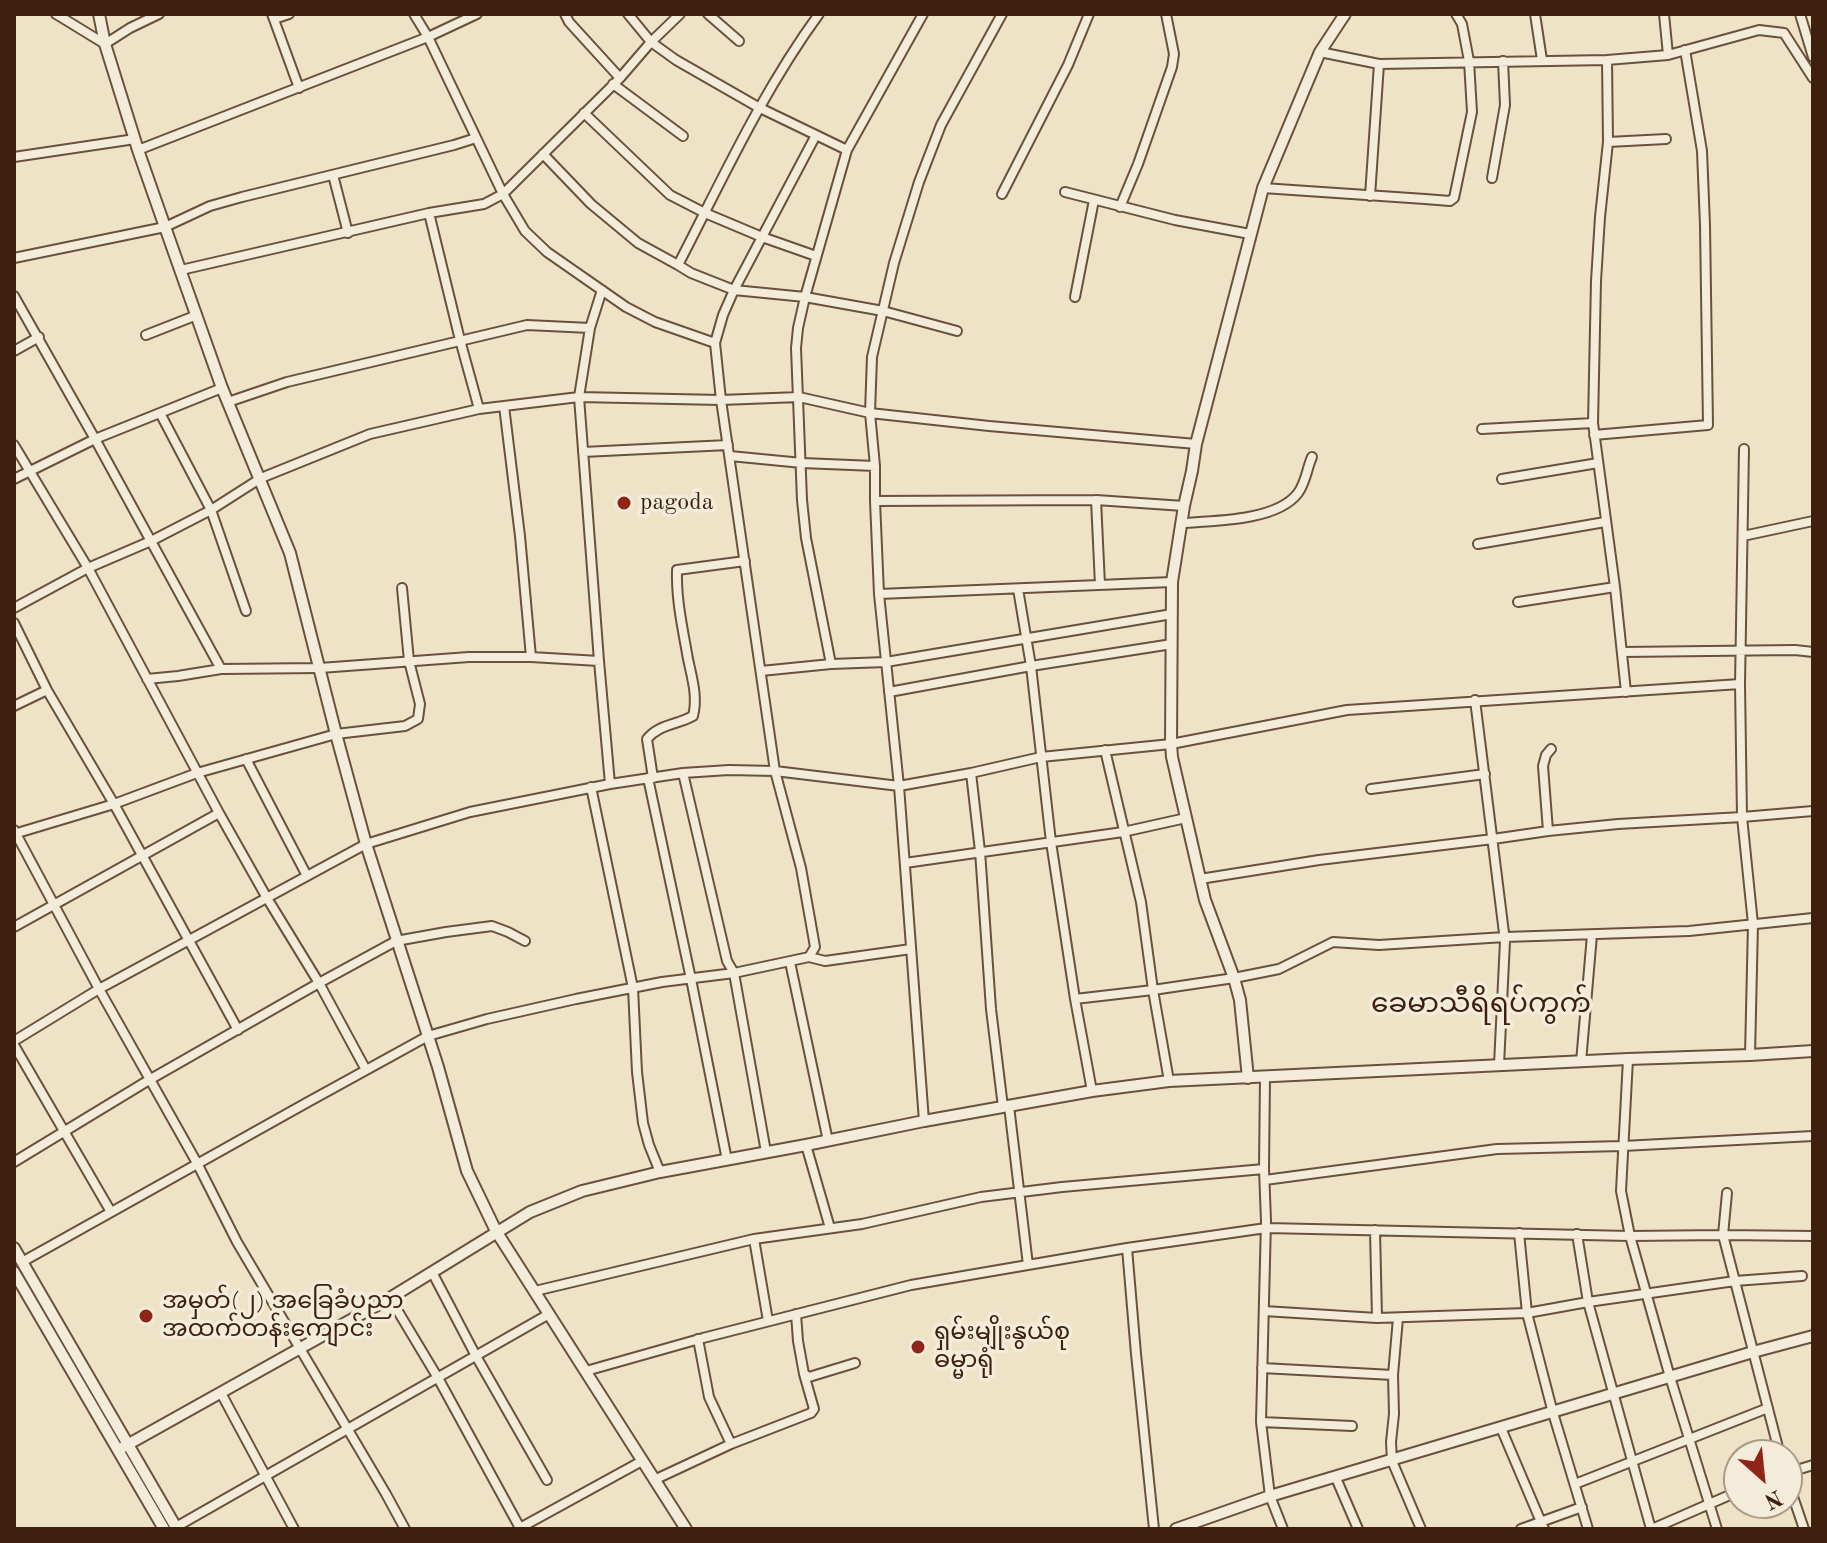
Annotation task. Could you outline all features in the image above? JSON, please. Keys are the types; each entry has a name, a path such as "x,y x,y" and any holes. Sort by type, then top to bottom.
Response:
{"street":[{"path":"56,14 105,44"},
{"path":"99,14 136,145 222,388 290,553 366,844 428,1036 467,1171 496,1231 686,1529"},
{"path":"105,44 159,14"},
{"path":"289,14 273,17 299,88"},
{"path":"414,14 503,194 525,231 547,252 626,307 655,322 715,343"},
{"path":"14,157 136,145 299,88 428,37 476,14"},
{"path":"565,14 616,81 683,136"},
{"path":"628,14 651,42 676,60 758,107 847,150"},
{"path":"181,270 429,213 484,204 503,194 680,14"},
{"path":"708,14 739,41"},
{"path":"678,265 758,107 819,14"},
{"path":"831,664 806,538 802,500 796,348 798,328 847,150 923,14"},
{"path":"924,1121 899,786 879,594 870,413 872,357 894,263 919,182 941,125 1002,14"},
{"path":"1002,194 1068,65 1089,14"},
{"path":"1120,207 1172,67 1174,54 1166,14"},
{"path":"1248,1078 1240,1000 1205,900 1171,744 1172,582 1196,444 1263,188 1320,52 1345,14"},
{"path":"1263,188 1450,201 1454,198 1472,112 1469,61 1462,24 1456,14"},
{"path":"1535,14 1542,60"},
{"path":"1664,14 1668,55"},
{"path":"1800,14 1813,57"},
{"path":"1320,52 1379,64 1607,60 1668,55 1759,30 1784,33 1813,78"},
{"path":"1594,435 1708,425 1702,151 1685,50"},
{"path":"1607,60 1608,142 1597,268 1593,423 1626,692"},
{"path":"1492,178 1505,105 1503,61"},
{"path":"1370,196 1379,64"},
{"path":"584,113 670,195 762,237 816,256"},
{"path":"809,957 815,947 801,868 775,771 715,343 734,290 816,135"},
{"path":"14,258 165,227 210,206 476,138"},
{"path":"1608,142 1666,139"},
{"path":"543,154 591,204 638,243 691,273 734,290 805,297 883,311 957,331"},
{"path":"333,175 348,233"},
{"path":"1065,192 1175,220 1250,234"},
{"path":"1075,297 1094,200"},
{"path":"429,213 479,409"},
{"path":"602,290 590,328 579,397 610,784"},
{"path":"14,296 221,669"},
{"path":"146,335 197,315"},
{"path":"228,402 287,382 527,325 590,328"},
{"path":"14,351 39,337"},
{"path":"14,479 95,439 222,388"},
{"path":"14,608 88,568 151,541 211,510 261,478 370,434 479,409 579,397 721,400 799,397 870,413 1196,444"},
{"path":"504,406 531,657"},
{"path":"160,413 211,510 246,611"},
{"path":"1482,429 1593,423"},
{"path":"14,445 88,568 219,813 366,1070"},
{"path":"583,452 728,445"},
{"path":"1744,449 1740,684 1742,817 1753,924 1750,1055"},
{"path":"730,456 875,466"},
{"path":"1182,523 1242,518 1273,510 1291,500 1298,492 1312,457"},
{"path":"1502,479 1598,463"},
{"path":"875,501 1096,500 1184,506"},
{"path":"1096,500 1100,585"},
{"path":"1743,536 1813,521"},
{"path":"1478,544 1605,522"},
{"path":"727,1160 650,778 647,739 662,726 693,716 696,699 683,632 677,570 745,561"},
{"path":"879,594 1172,582"},
{"path":"1518,602 1615,587"},
{"path":"402,588 409,661 420,704 418,719 405,726 336,734 246,759 197,773 114,804 15,833 197,1163 237,1242 405,1529"},
{"path":"1018,589 1031,666 1051,842 1092,1091"},
{"path":"761,671 886,662 1172,614"},
{"path":"14,623 47,690 114,804 238,1030"},
{"path":"889,692 1172,644"},
{"path":"1622,652 1813,652"},
{"path":"147,679 221,669 320,668 469,657 599,661"},
{"path":"111,1212 14,1043 99,989 366,844 470,812 591,787 683,773 775,771 899,786 1041,757 1171,744 1347,710 1740,684"},
{"path":"14,706 47,690"},
{"path":"1475,700 1505,937 1499,1065"},
{"path":"1548,831 1543,766 1551,749"},
{"path":"1105,750 1141,902 1169,1081"},
{"path":"246,759 307,876"},
{"path":"683,773 727,961 734,973 766,1152"},
{"path":"971,773 991,1009 1028,1265"},
{"path":"1371,789 1485,774"},
{"path":"591,787 633,988 643,1123 660,1172"},
{"path":"1200,879 1319,860 1548,831 1813,811"},
{"path":"14,927 219,813"},
{"path":"905,863 1123,832 1186,818"},
{"path":"1075,999 1153,990 1279,969 1333,942 1379,945 1689,931 1813,918"},
{"path":"14,1162 149,1080 396,941 492,926 525,941"},
{"path":"1581,1062 1592,935"},
{"path":"22,1262 428,1036 487,1019 633,988 734,973 809,957 825,961 911,949"},
{"path":"790,962 828,1141"},
{"path":"123,1447 390,1298 530,1212 569,1196 660,1172 1006,1106 1169,1081 1813,1051"},
{"path":"1628,1059 1621,1191 1646,1293 1717,1529"},
{"path":"1265,1077 1266,1228 1261,1422 1270,1496 1283,1529"},
{"path":"1265,1180 1497,1149 1813,1136"},
{"path":"806,1145 830,1228"},
{"path":"535,1291 754,1239 862,1224 981,1197 1264,1169"},
{"path":"1727,1193 1723,1235 1776,1439"},
{"path":"586,1371 911,1285 1266,1228 1630,1236 1813,1236"},
{"path":"1375,1230 1377,1318"},
{"path":"1519,1233 1527,1313 1588,1529"},
{"path":"1577,1234 1588,1302 1651,1529 1723,1498"},
{"path":"754,1239 768,1321"},
{"path":"14,1248 123,1447 164,1529"},
{"path":"1127,1248 1154,1529"},
{"path":"14,1272 177,1528 549,1314"},
{"path":"432,1272 547,1480"},
{"path":"1264,1311 1377,1318 1527,1313 1735,1281 1802,1276"},
{"path":"390,1298 438,1378 519,1528 642,1461"},
{"path":"654,1480 731,1444 811,1413 814,1409 804,1374 796,1314"},
{"path":"1398,1318 1393,1375 1392,1461 1421,1529"},
{"path":"1176,1529 1270,1496 1813,1336"},
{"path":"698,1339 709,1397 731,1444"},
{"path":"804,1374 809,1377 855,1363"},
{"path":"1262,1368 1393,1375"},
{"path":"221,1393 294,1529"},
{"path":"1575,1484 1768,1408"},
{"path":"1261,1422 1352,1426"},
{"path":"1501,1428 1543,1525"},
{"path":"1336,1478 1358,1529"},
{"path":"1521,1529 1543,1525 1582,1507"}],"place":[{"name":"pagoda","path":"624,503"},
{"name":"အမှတ်(၂) အခြေခံပညာ အထက်တန်းကျောင်း","path":"146,1316"},
{"name":"ရှမ်းမျိုးနွယ်စု ဓမ္မာရုံ","path":"918,1347"}],"district":[{"name":"ခေမာသီရိရပ်ကွက်","path":"1481,1005"}]}
